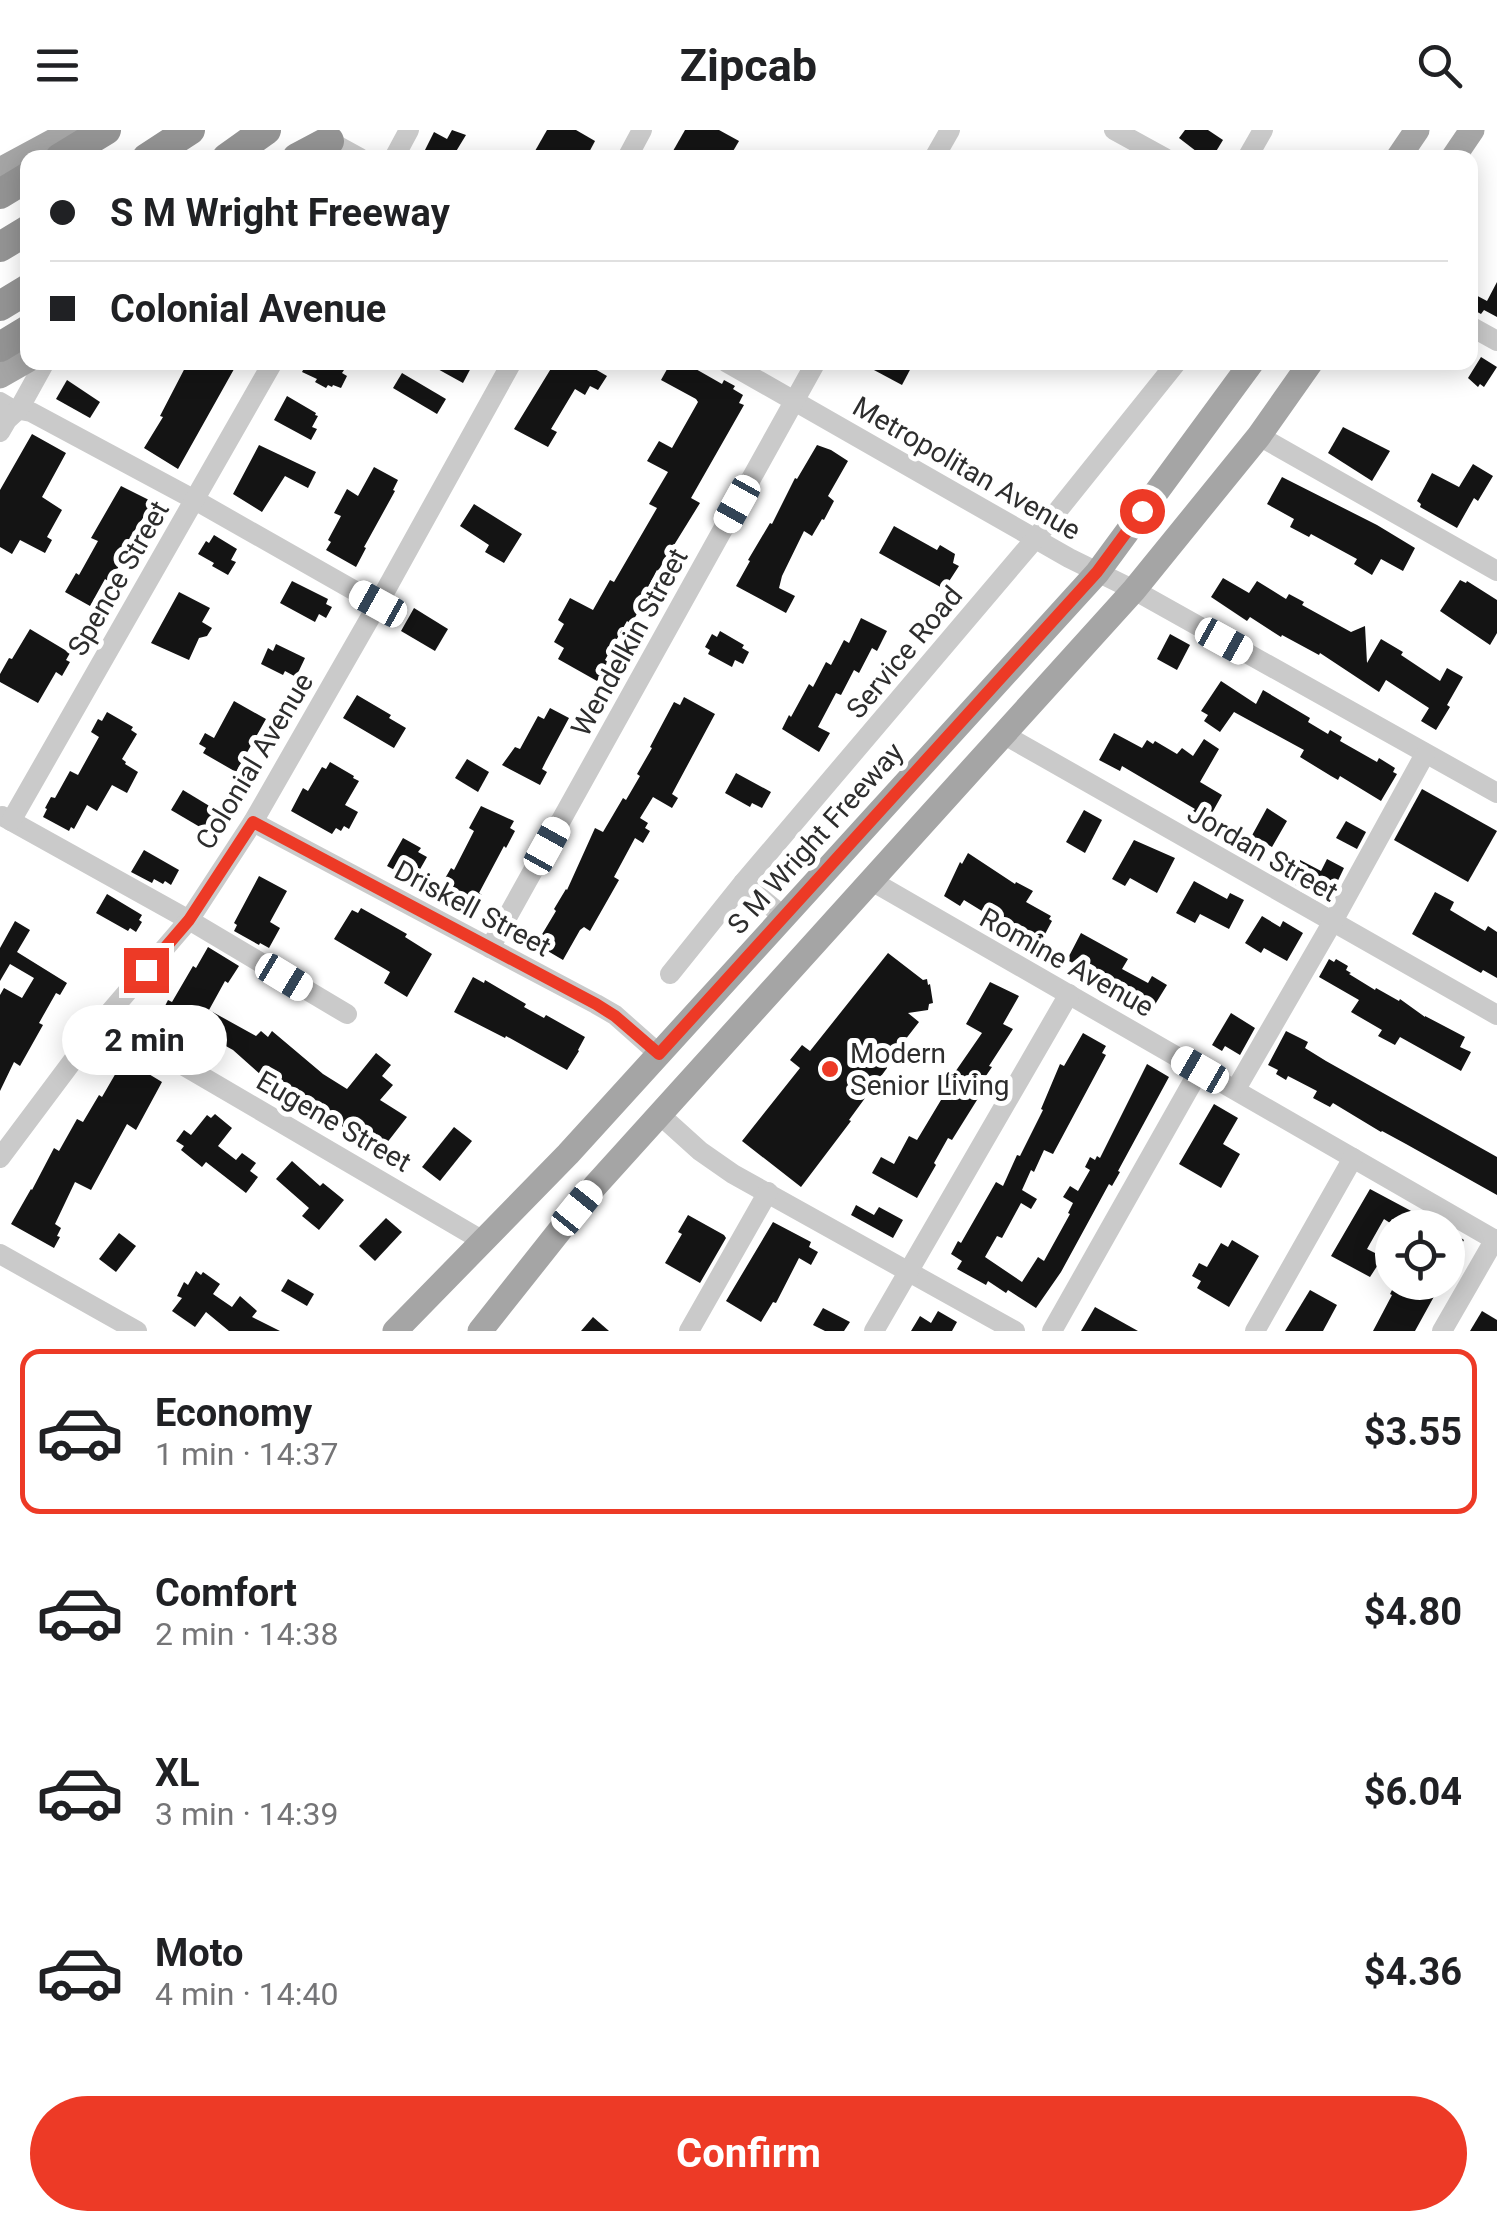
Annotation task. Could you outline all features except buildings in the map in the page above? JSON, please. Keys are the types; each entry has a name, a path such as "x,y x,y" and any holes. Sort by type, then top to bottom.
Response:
{"highway":[{"path":"73,150 106,130"},
{"path":"159,150 190,130"},
{"path":"238,150 266,130"}],"main road":[{"path":"37,150 74,130"},
{"name":"S M Wright Freeway","path":"396,1331 568,1154 1097,572 1246,370"},
{"path":"480,1331 594,1186 1134,590 1259,436 1305,370"}],"street":[{"path":"1114,130 1150,150"},
{"path":"0,432 10,405 38,370"},
{"name":"Spence Street","path":"6,818 268,370"},
{"name":"Colonial Avenue","path":"0,1158 104,1020 189,920 253,822 508,370"},
{"name":"Metropolitan Avenue","path":"740,370 1035,539 1134,590 1497,794"},
{"name":"Wendelkin Street","path":"490,948 811,370"},
{"name":"Service Road","path":"670,974 1035,539 1171,370"},
{"path":"10,405 31,412 194,500 378,604"},
{"path":"1259,436 1497,571"},
{"name":"Jordan Street","path":"1004,734 1497,1015"},
{"path":"1236,1089 1424,754"},
{"path":"6,818 348,1014"},
{"name":"Driskell Street","path":"253,822 596,1004 659,1054"},
{"name":"Romine Avenue","path":"870,880 1496,1240"},
{"path":"743,884 784,917"},
{"path":"874,1331 1069,994"},
{"name":"Eugene Street","path":"104,1020 483,1242"},
{"path":"1052,1331 1200,1070"},
{"path":"659,1114 733,1174 1015,1331"},
{"path":"1255,1331 1354,1158"},
{"path":"688,1331 768,1192"},
{"path":"1442,1331 1496,1240"},
{"path":"0,1254 137,1331"}],"place":[{"name":"Modern Senior Living","path":"830,1069"}],"route":[{"path":"146,970 189,920 253,822 596,1004 659,1054 1097,572 1142,511"}]}
